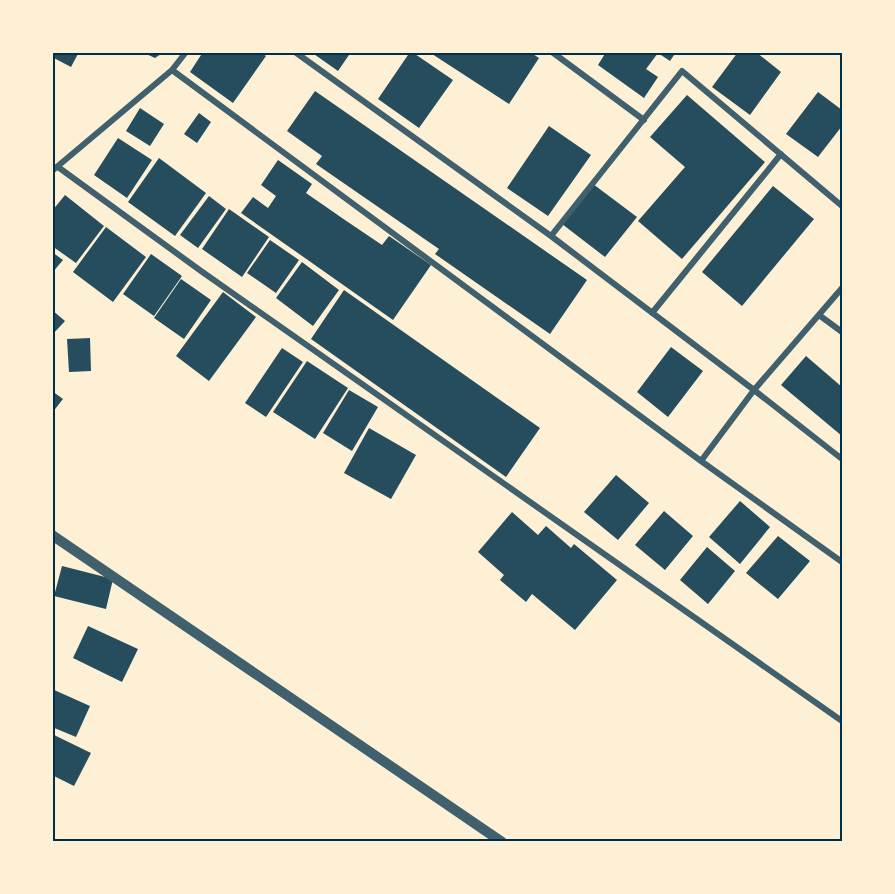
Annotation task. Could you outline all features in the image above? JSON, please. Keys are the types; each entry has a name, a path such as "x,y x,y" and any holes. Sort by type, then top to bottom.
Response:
{"street":[{"path":"186,52 172,70 56,169 843,721"},
{"path":"295,52 551,236 843,459"},
{"path":"552,52 644,120"},
{"path":"172,70 701,461 843,562"},
{"path":"551,236 682,71 843,206"},
{"path":"652,313 781,154"},
{"path":"701,461 754,390 843,288"},
{"path":"819,315 843,332"},
{"path":"52,535 501,842"}],"building":[{"path":"52,52 79,52 71,67 52,57"},
{"path":"142,52 164,52 155,58"},
{"path":"203,52 260,52 266,56 233,103 190,72"},
{"path":"311,52 351,52 338,71"},
{"path":"410,52 453,80 419,128 378,99"},
{"path":"429,52 530,52 539,58 509,104"},
{"path":"606,52 676,52 670,61 658,53 646,69 658,77 644,98 598,65"},
{"path":"738,52 756,52 781,72 750,115 712,87"},
{"path":"315,91 587,280 550,334 435,254 439,249 316,164 322,156 287,131"},
{"path":"818,92 842,110 842,126 818,157 786,134"},
{"path":"687,95 765,162 682,259 638,221 685,167 650,137"},
{"path":"140,108 164,124 150,146 126,131"},
{"path":"199,113 211,122 197,143 184,134"},
{"path":"549,126 591,155 548,216 507,188"},
{"path":"118,138 152,160 127,198 94,175"},
{"path":"159,158 206,193 175,236 128,202"},
{"path":"278,160 312,184 306,193 342,218 382,245 389,236 431,265 393,320 241,213 253,197 268,208 276,196 261,185"},
{"path":"593,184 637,217 605,257 562,224"},
{"path":"773,186 814,219 742,306 702,272"},
{"path":"65,195 104,226 76,263 52,246 52,211"},
{"path":"209,196 226,209 198,248 180,235"},
{"path":"229,209 269,237 242,277 202,249"},
{"path":"106,227 146,257 113,302 73,272"},
{"path":"270,240 299,260 276,293 247,273"},
{"path":"52,252 63,260 52,273"},
{"path":"151,254 182,276 154,316 123,294"},
{"path":"302,262 339,290 313,326 276,298"},
{"path":"181,279 211,300 184,339 154,318"},
{"path":"344,290 540,428 506,477 311,339"},
{"path":"223,292 256,317 209,381 176,356"},
{"path":"52,310 65,321 52,335"},
{"path":"90,338 91,371 69,372 67,339"},
{"path":"671,347 703,371 668,417 637,392"},
{"path":"282,348 303,362 266,417 245,403"},
{"path":"806,356 842,387 842,436 781,385"},
{"path":"307,361 348,388 315,439 273,412"},
{"path":"349,390 378,407 352,451 323,433"},
{"path":"52,391 63,399 52,413"},
{"path":"369,428 416,455 391,499 344,473"},
{"path":"616,475 649,503 618,540 584,512"},
{"path":"740,501 770,527 740,564 709,537"},
{"path":"664,511 693,536 665,570 635,545"},
{"path":"512,512 538,535 546,526 571,548 574,544 617,580 575,630 532,594 526,602 500,580 504,575 478,552"},
{"path":"778,536 810,561 778,599 746,573"},
{"path":"707,547 735,571 708,604 680,580"},
{"path":"62,566 113,579 106,609 54,596"},
{"path":"88,626 138,649 122,682 73,658"},
{"path":"52,689 90,706 76,737 52,727"},
{"path":"52,734 91,753 74,786 52,775"}]}
